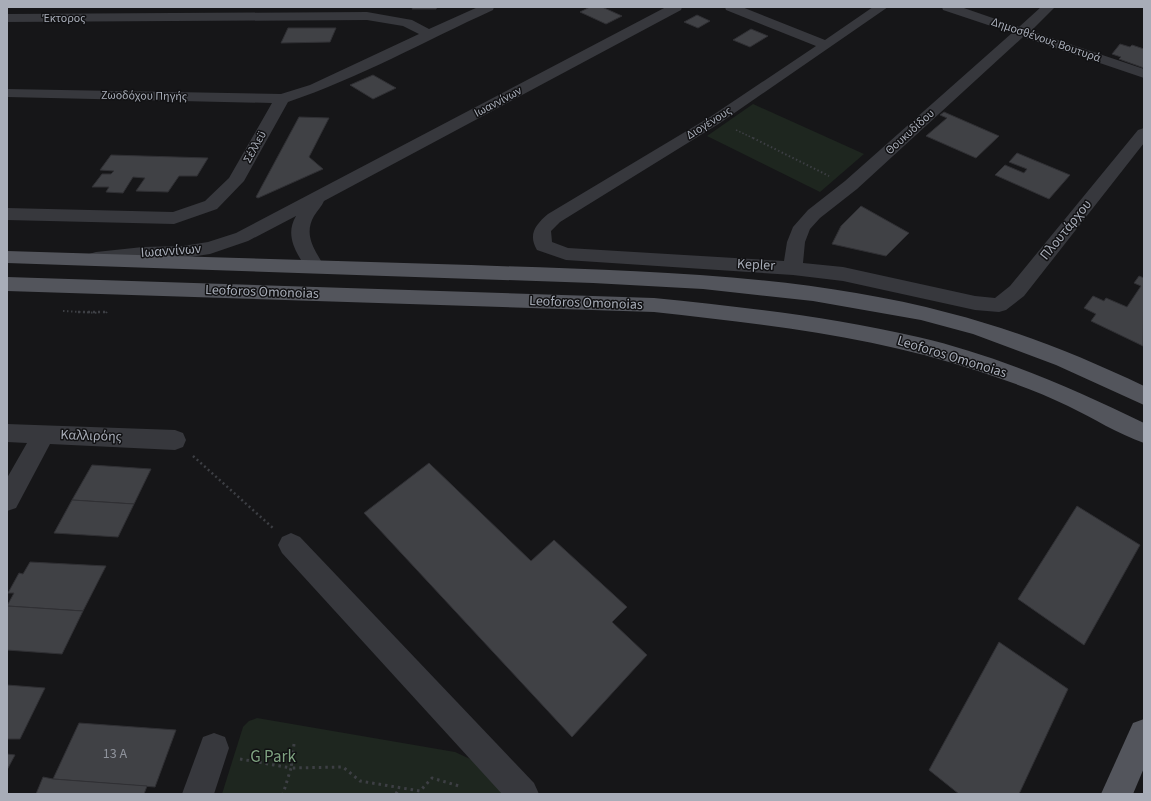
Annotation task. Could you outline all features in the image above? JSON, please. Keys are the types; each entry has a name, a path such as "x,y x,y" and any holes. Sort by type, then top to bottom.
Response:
{"main road":[{"name":"Leoforos Omonoias","path":"7,257 650,278 829,296 923,314 1003,338 1091,370 1144,396"},
{"name":"Leoforos Omonoias","path":"7,284 654,305 751,315 834,328 919,345 985,365 1074,399 1144,434"},
{"path":"1118,794 1144,734"}],"street":[{"path":"282,99 315,88 488,7"},
{"name":"Ιωαννίνων","path":"83,260 143,253 183,252 210,248 242,237 676,7"},
{"path":"730,7 826,45"},
{"name":"Διογένους","path":"540,238 542,229 554,218 715,120 882,7"},
{"name":"Δημοσθένους Βουτυρά","path":"948,7 1022,31 1144,74"},
{"name":"Θουκυδίδου","path":"793,268 796,242 802,227 814,214 851,186 1049,7"},
{"name":"Έκτορος","path":"7,18 367,16 407,23 430,35"},
{"name":"Ζωοδόχου Πηγής","path":"7,93 282,99"},
{"name":"Σέλλεϋ","path":"7,214 174,218 211,205 236,181 282,99"},
{"name":"Πλουτάρχου","path":"974,303 999,305 1016,291 1144,133"},
{"name":"Ιωαννίνων","path":"315,266 305,251 299,237 300,223 308,209 320,197"},
{"name":"Kepler","path":"540,238 544,246 566,254 793,268 843,274 974,303"},
{"name":"Καλλιρόης","path":"7,433 175,440"},
{"path":"7,500 44,434"},
{"path":"291,545 524,794"},
{"path":"198,794 214,748"}],"path":[{"path":"715,120 851,186"},
{"path":"62,310 106,313 110,306"},
{"path":"175,440 291,545"},
{"path":"283,794 291,768 294,744"},
{"path":"214,748 241,760 291,768 343,766 360,781 399,788 420,791 432,778 459,786"},
{"path":"396,794 399,788"}],"green space":[{"path":"753,104 864,154 820,192 707,136"},
{"name":"G Park","path":"257,718 455,752 481,764 514,794 222,794 243,727 249,721"}],"building":[{"path":"413,7 437,7 436,9 412,9"},
{"path":"590,7 602,7 622,16 606,24 580,12"},
{"path":"697,15 710,21 698,28 684,22"},
{"path":"288,28 336,28 330,42 281,43"},
{"path":"751,29 768,36 750,47 733,40"},
{"path":"1120,44 1130,47 1132,45 1144,49 1144,68 1119,59 1121,57 1112,54"},
{"path":"373,75 396,88 373,99 350,85"},
{"path":"944,112 999,136 976,158 926,136 947,118 940,115"},
{"path":"299,117 329,118 309,157 323,169 258,198 256,197"},
{"path":"1017,153 1070,175 1049,199 995,175 1005,165 1024,173 1027,169 1009,162"},
{"path":"111,155 208,158 197,176 179,176 168,192 136,191 145,178 133,177 123,193 106,192 109,187 92,187 102,174 111,174 114,171 100,170"},
{"path":"861,206 909,233 886,256 832,244 841,226"},
{"path":"1139,276 1144,278 1143,346 1091,321 1096,314 1084,308 1093,296 1104,301 1106,298 1127,307 1141,286 1134,283"},
{"path":"429,463 531,561 554,540 627,607 612,622 647,655 572,737 364,513"},
{"path":"92,465 151,469 134,504 72,500"},
{"path":"72,500 134,504 118,537 54,533"},
{"path":"1077,506 1140,545 1084,645 1018,599"},
{"path":"30,562 106,566 83,611 7,606 14,593 8,593 19,573 23,574"},
{"path":"7,606 83,611 62,654 7,650"},
{"path":"999,642 1068,689 1019,794 959,794 929,770"},
{"path":"7,685 45,688 20,739 7,739"},
{"path":"79,723 176,730 155,787 53,779"},
{"path":"7,754 15,755 7,770"},
{"path":"43,777 147,786 144,794 36,794"}]}
